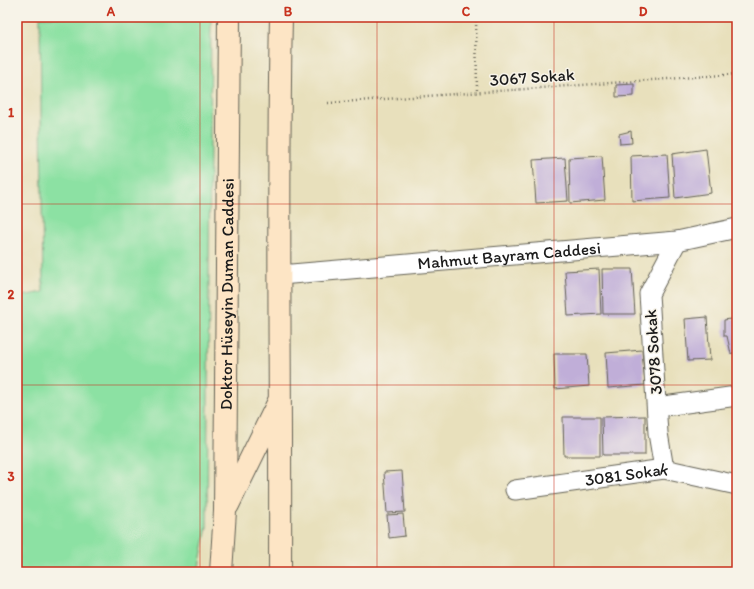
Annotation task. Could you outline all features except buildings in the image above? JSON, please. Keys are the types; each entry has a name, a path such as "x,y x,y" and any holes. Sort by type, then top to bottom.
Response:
{"main road":[{"name":"Doktor Hüseyin Duman Caddesi","path":"221,572 225,511 229,17"},
{"path":"280,572 281,396 279,84 281,17"},
{"path":"225,511 281,396"}],"street":[{"name":"Mahmut Bayram Caddesi","path":"280,275 677,241 737,228"},
{"name":"3078 Sokak","path":"664,469 658,433 649,294 677,241"},
{"path":"657,407 737,396"},
{"name":"3081 Sokak","path":"515,490 664,469 737,485"}],"path":[{"path":"476,17 477,93"},
{"name":"3067 Sokak","path":"328,104 737,74"}],"green space":[{"path":"40,17 211,17 207,527 198,572 17,572 17,297 43,292"}]}
